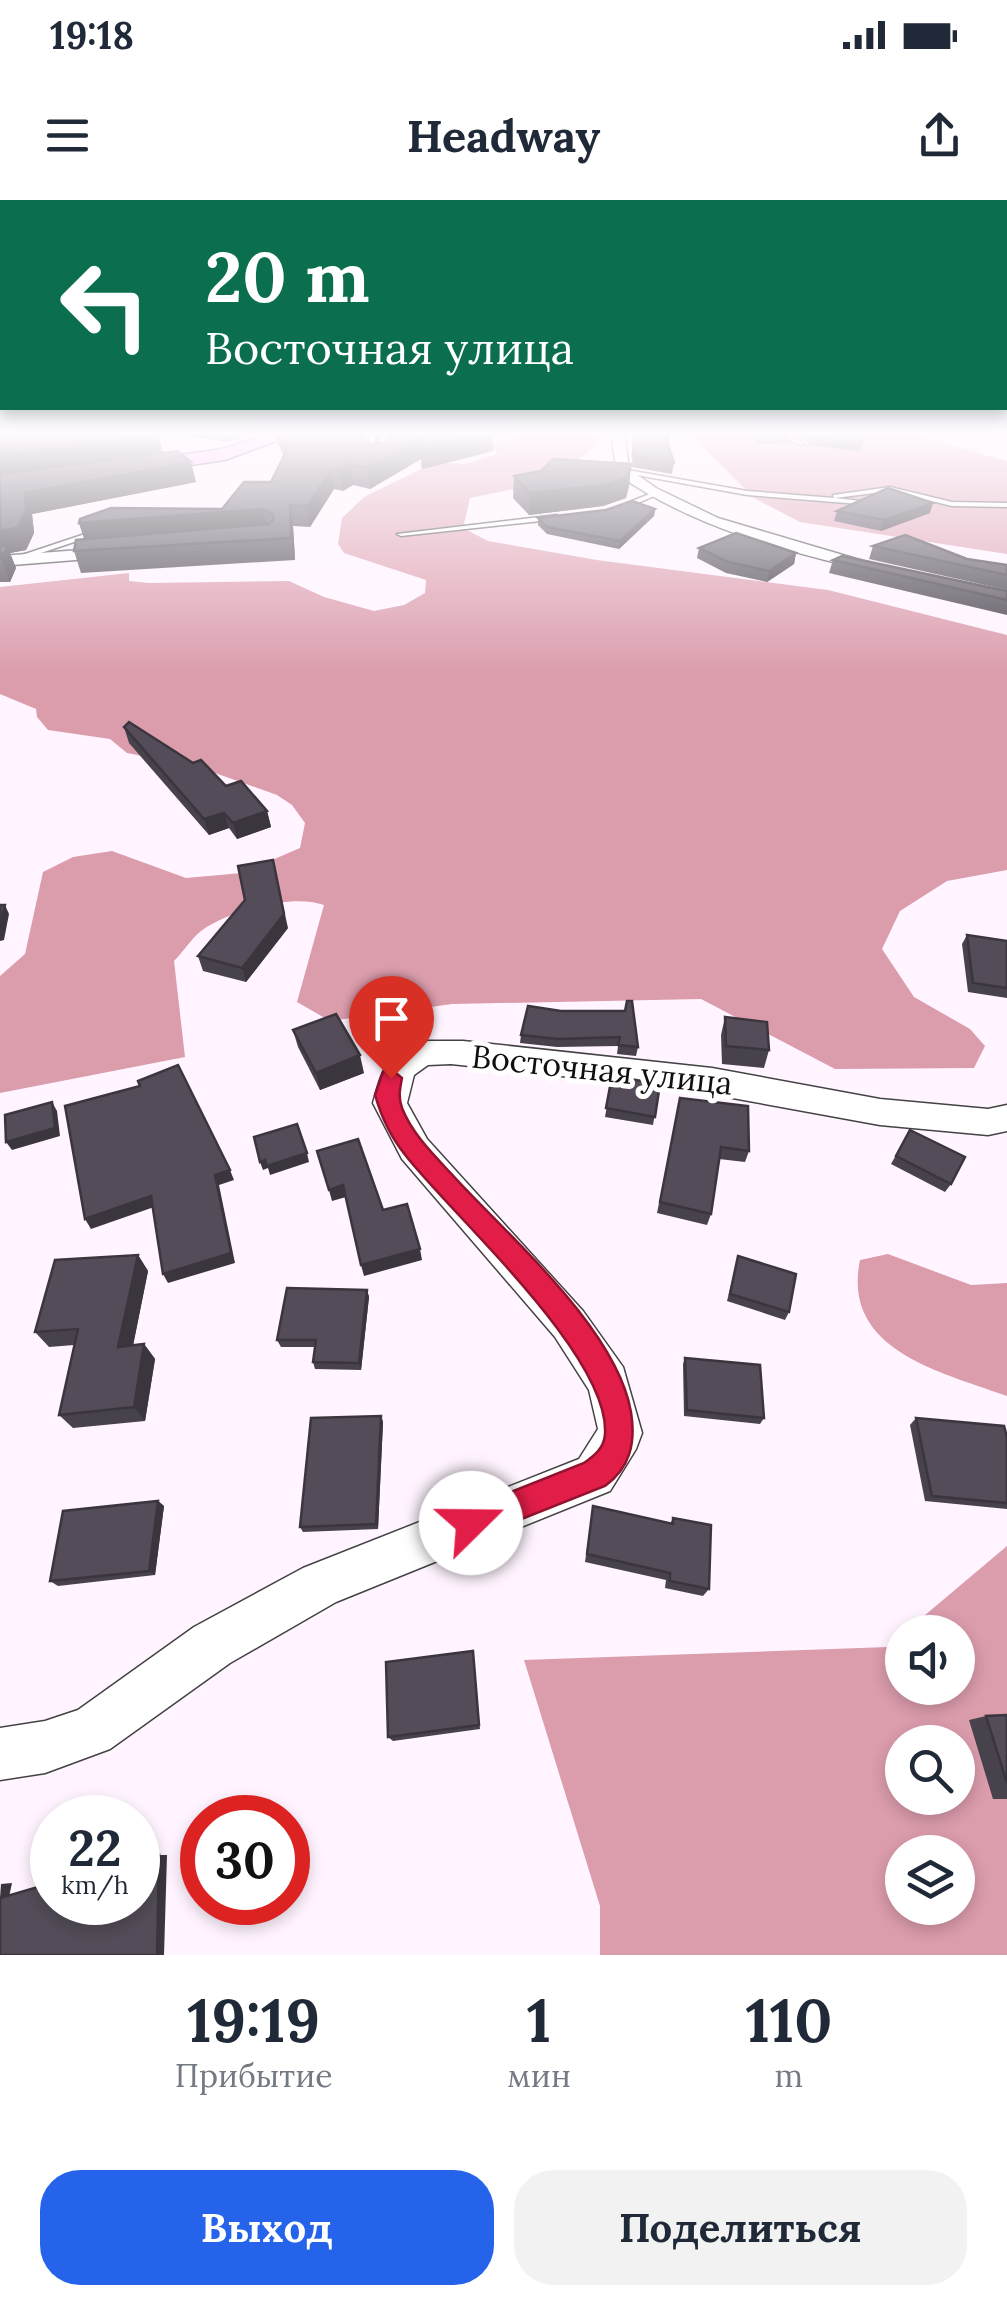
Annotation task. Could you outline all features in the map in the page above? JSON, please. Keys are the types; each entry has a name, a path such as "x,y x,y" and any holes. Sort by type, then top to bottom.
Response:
{"street":[{"path":"702,514 737,528 896,572"},
{"path":"7,560 142,550"},
{"name":"Восточная улица","path":"0,1754 45,1747 92,1731 212,1645 320,1585 594,1475 611,1462 620,1434 602,1369 571,1323 431,1172 392,1112 387,1095 391,1078 418,1056 445,1053 576,1064 742,1085 848,1107 988,1122 1007,1118"}],"lane":[{"path":"401,534 572,516"},
{"path":"7,560 115,526"}],"shaded area":[{"path":"346,514 466,514 463,528 488,541 597,560 828,590 1007,635 1007,870 947,881 900,911 882,949 914,997 970,1029 985,1046 974,1068 835,1069 701,999 452,1004 330,1021 297,1002 324,905 296,901 261,906 227,917 197,934 174,961 185,1057 0,1093 0,976 25,954 43,872 73,857 112,851 186,878 242,873 300,848 305,823 292,805 277,795 198,767 127,753 110,739 48,730 37,717 36,709 0,694 0,587 129,573 129,581 149,583 289,581 324,597 374,611 404,605 425,593 426,580 344,553 338,544 342,518"},
{"path":"784,514 1007,514 1007,554 800,522"},
{"path":"888,1254 971,1285 1007,1283 1007,1396 927,1366 881,1337 866,1316 858,1291 860,1260"},
{"path":"1007,1546 1007,1955 600,1955 600,1906 524,1660 885,1647 885,1705 975,1705 975,1615 925,1615"}],"building":[{"path":"0,514 24,514 17,528 0,531"},
{"path":"94,514 199,514 79,523"},
{"path":"273,514 290,514 291,538 74,551 76,540 269,524"},
{"path":"650,514 620,541 547,527 538,518"},
{"path":"852,514 902,514 884,520"},
{"path":"736,533 796,553 769,571 728,562 699,548"},
{"path":"905,535 967,559 1007,565 1007,575 873,546"},
{"path":"842,556 1007,591 1007,600 833,560"},
{"path":"129,722 193,763 201,760 226,786 241,781 267,811 233,823 224,813 204,819 124,727"},
{"path":"273,860 284,914 242,968 198,956 245,900 238,866"},
{"path":"967,935 1007,941 1007,988 973,983"},
{"path":"627,1001 632,1001 638,1047 618,1045 620,1037 558,1039 521,1035 528,1006 561,1011 625,1011"},
{"path":"336,1014 360,1055 316,1073 293,1030"},
{"path":"725,1017 767,1022 769,1050 726,1046"},
{"path":"178,1065 230,1170 215,1175 231,1253 163,1274 151,1196 85,1219 65,1106 140,1086 138,1081"},
{"path":"612,1076 660,1084 655,1117 606,1108"},
{"path":"680,1098 748,1106 749,1151 721,1147 711,1214 660,1202"},
{"path":"52,1102 55,1128 6,1142 5,1115"},
{"path":"297,1124 307,1153 267,1166 265,1160 260,1162 254,1137"},
{"path":"910,1130 965,1157 951,1184 896,1156"},
{"path":"358,1139 383,1210 407,1204 420,1249 361,1265 343,1185 329,1190 317,1151"},
{"path":"138,1255 118,1347 144,1344 134,1407 59,1415 78,1329 35,1332 55,1260"},
{"path":"738,1256 796,1274 789,1312 730,1294"},
{"path":"287,1288 367,1290 359,1363 313,1362 316,1340 277,1340"},
{"path":"685,1358 760,1365 764,1418 687,1410"},
{"path":"381,1416 376,1524 300,1527 311,1418"},
{"path":"916,1418 1004,1426 1007,1503 932,1496"},
{"path":"158,1501 149,1571 50,1581 63,1511"},
{"path":"593,1506 673,1524 673,1518 711,1525 709,1589 670,1581 670,1573 587,1554"},
{"path":"473,1651 479,1725 388,1737 386,1662"},
{"path":"1007,1715 1007,1783 986,1716"},
{"path":"30,1889 30,1925 158,1925 157,1955 0,1955 0,1898"}],"route":[{"path":"391,1078 387,1095 392,1112 412,1146 431,1172 571,1323 602,1369 620,1434 611,1462 594,1475 471,1523"}]}
